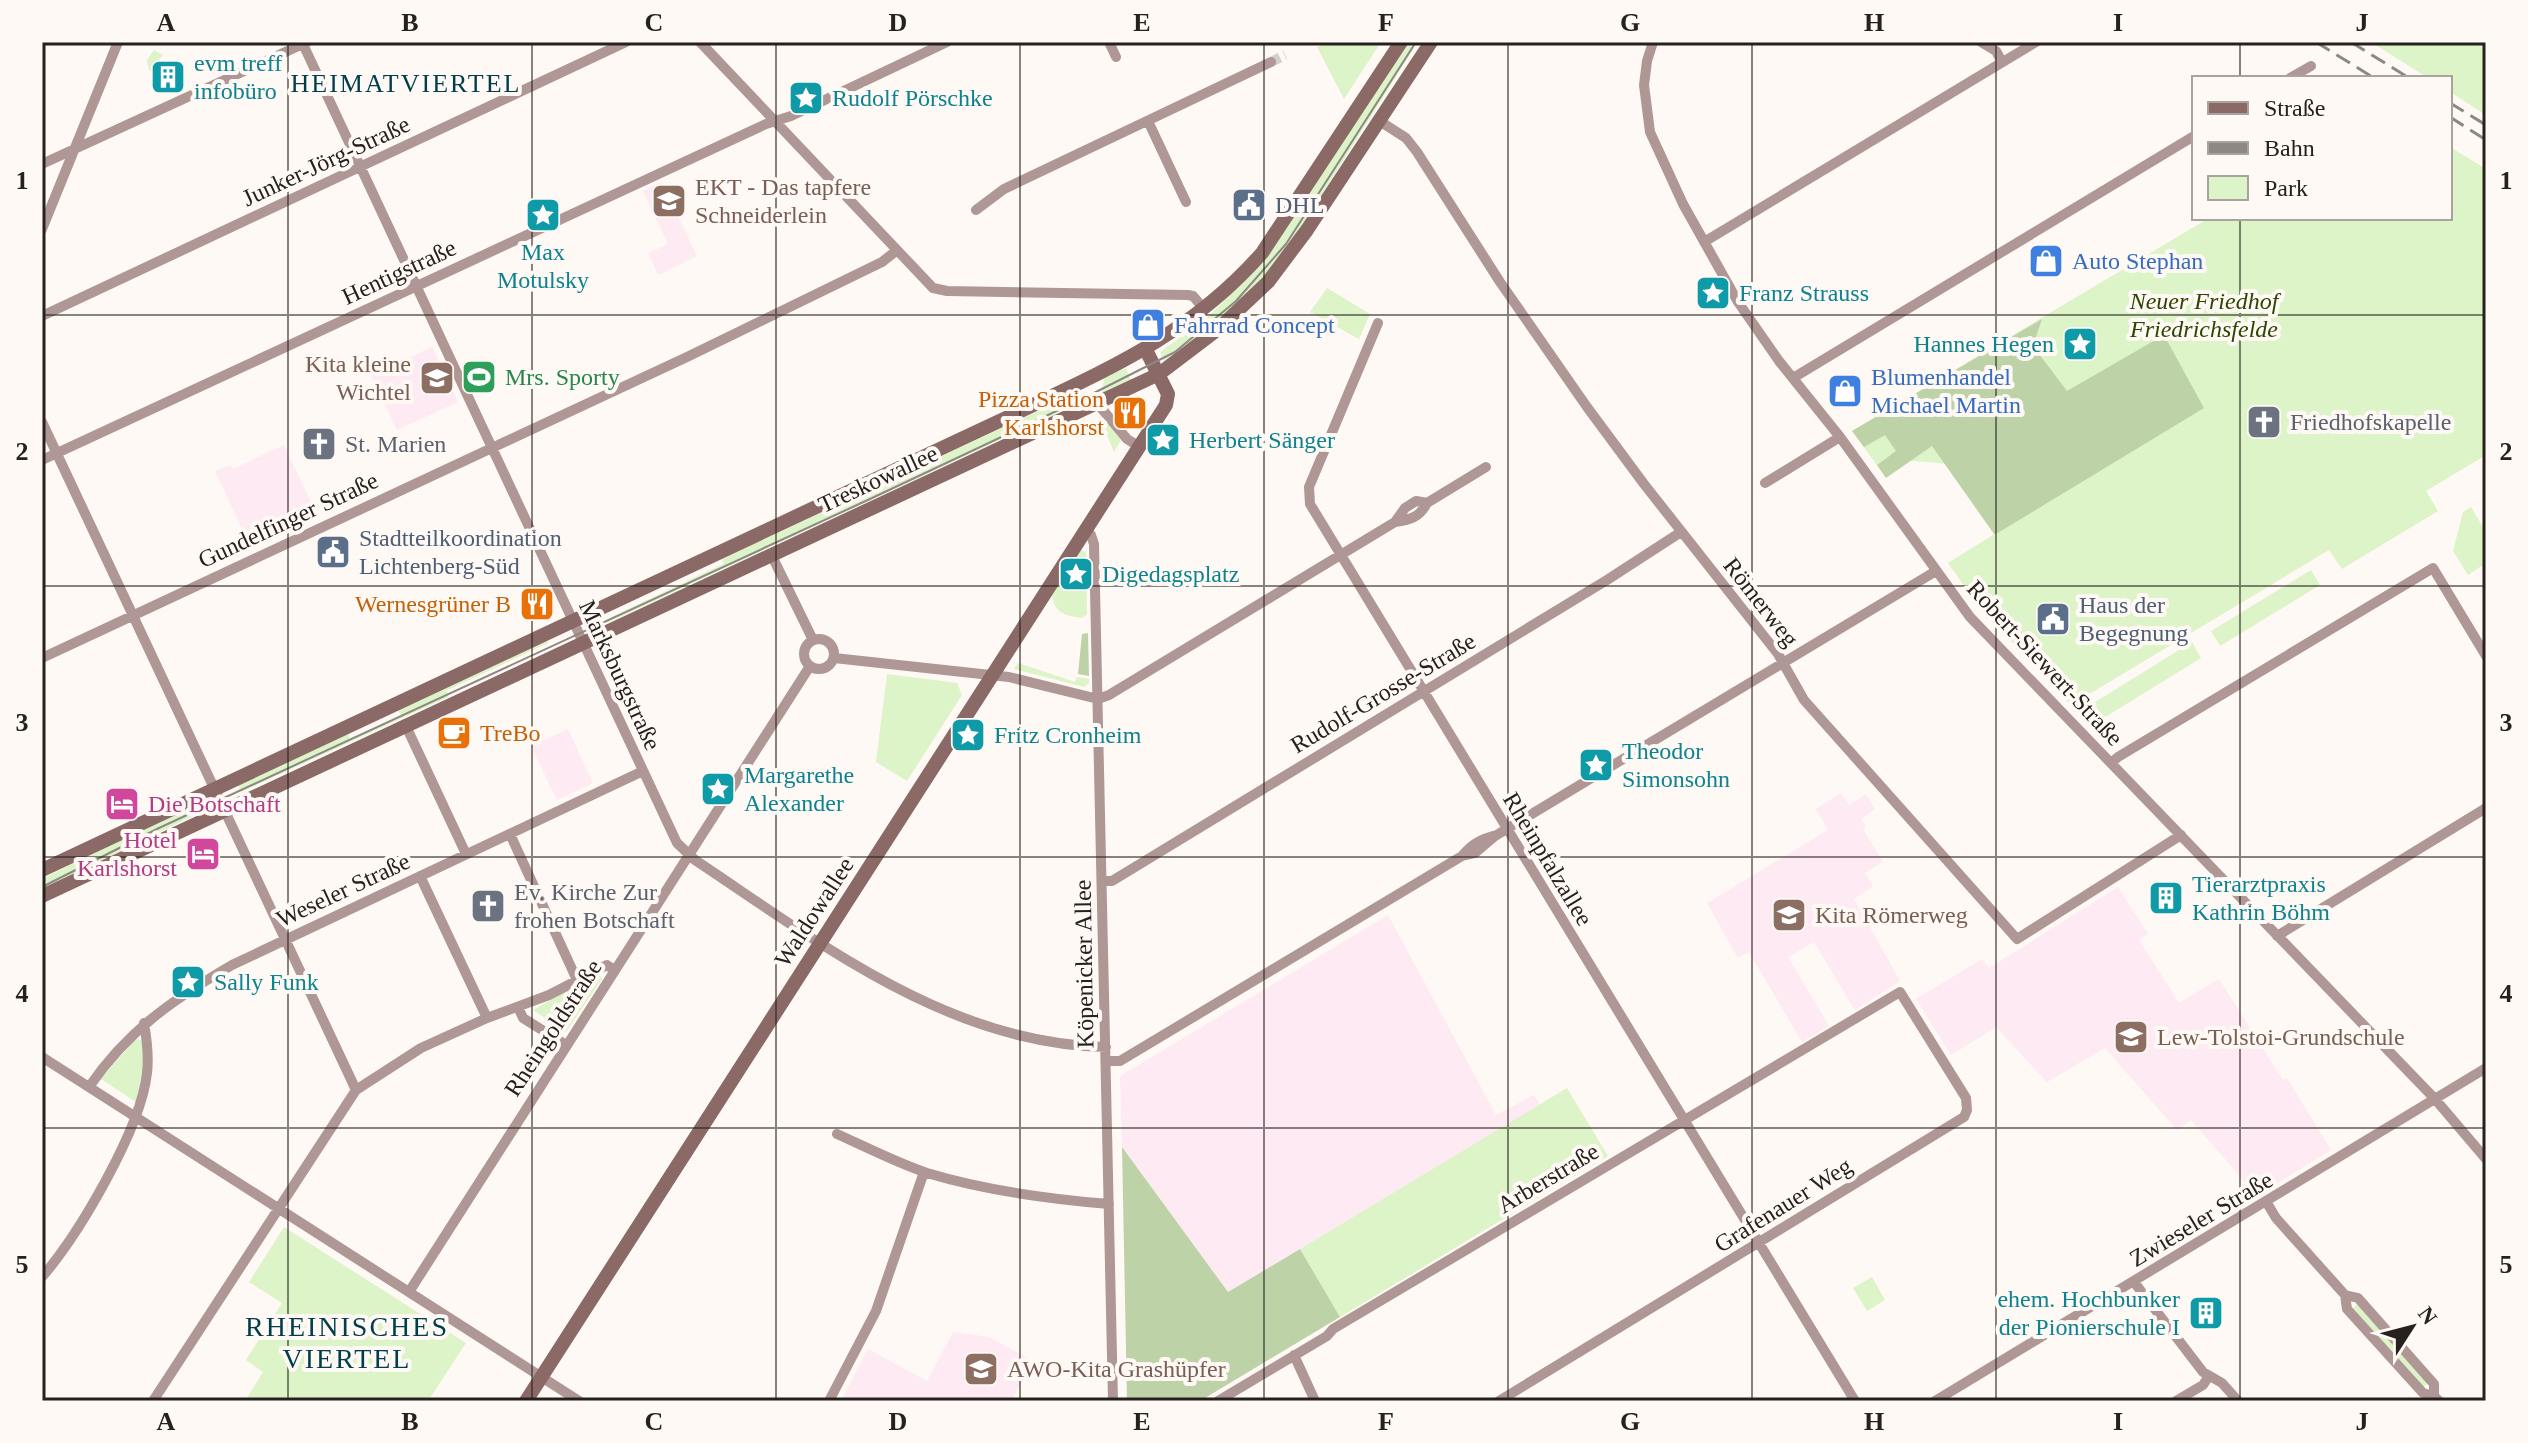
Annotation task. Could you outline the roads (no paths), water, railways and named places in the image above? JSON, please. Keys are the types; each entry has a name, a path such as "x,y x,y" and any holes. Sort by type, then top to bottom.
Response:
{"main road":[{"name":"Treskowallee","path":"42,870 1146,350 1204,309 1243,275 1262,253 1401,42"},
{"name":"Treskowallee","path":"42,896 1159,374 1217,330 1268,282 1307,230 1431,42"},
{"name":"Waldowallee","path":"526,1401 1166,405 1168,394 1146,350"}],"street":[{"path":"42,229 118,42"},
{"name":"Junker-Jörg-Straße","path":"42,316 626,42"},
{"path":"700,42 906,262 936,290 1188,295 1193,296 1204,309"},
{"name":"Hentigstraße","path":"42,460 947,42"},
{"path":"1109,42 1116,57"},
{"name":"Robert-Siewert-Straße","path":"1653,42 1644,85 1650,131 1671,181 1704,242 1754,327 1840,437 1970,617 2435,1099 2486,1159"},
{"path":"1981,42 1996,51 2002,62"},
{"path":"1704,242 2036,42"},
{"path":"42,164 304,43"},
{"name":"Marksburgstraße","path":"304,43 677,843 687,855 891,986 956,1016 1024,1037 1106,1047"},
{"path":"976,210 1004,189 1271,62"},
{"path":"2294,76 2311,66"},
{"name":"Römerweg","path":"1378,120 1406,138 1417,152 1500,282 1572,385 1681,532 1784,662 1804,700 2017,939 2181,835"},
{"path":"1148,121 1186,202"},
{"path":"1793,378 2192,137"},
{"name":"Gundelfinger Straße","path":"42,658 882,262 896,251"},
{"name":"Rheinpfalzallee","path":"1378,323 1308,495 1310,504 1855,1401"},
{"path":"1097,403 1127,439 1140,447"},
{"path":"42,422 356,1090"},
{"path":"1765,483 1840,437"},
{"path":"834,658 1009,677 1098,699 1395,522 1405,508 1416,501 1427,503 1486,467"},
{"name":"Köpenicker Allee","path":"1085,531 1094,541 1113,1401"},
{"name":"Rudolf-Grosse-Straße","path":"1103,881 1112,881 1681,532"},
{"path":"771,554 813,640"},
{"path":"2111,763 2433,568 2486,656"},
{"path":"1106,1061 1120,1061 1462,856 1475,853 1495,836 1936,571"},
{"path":"813,640 828,641 834,658 824,668 810,666 804,654 813,640"},
{"name":"Rheingoldstraße","path":"409,1292 810,666"},
{"path":"405,724 466,854"},
{"name":"Weseler Straße","path":"89,1087 108,1059 144,1023 212,976 643,771"},
{"path":"2277,936 2486,808"},
{"path":"510,834 577,980"},
{"path":"420,876 487,1018"},
{"path":"153,1401 356,1090 421,1048 607,965 614,970"},
{"name":"Arberstraße","path":"1218,1401 1419,1277 1900,992"},
{"name":"Grafenauer Weg","path":"1499,1401 1964,1117 1966,1098 1900,992"},
{"path":"518,1007 523,1018 566,1045"},
{"path":"42,1277 104,1181 137,1118 147,1076 149,1051 144,1023"},
{"path":"42,1057 579,1401"},
{"name":"Zwieseler Straße","path":"1935,1401 2486,1068"},
{"path":"837,1134 924,1172 1019,1194 1109,1204"},
{"path":"829,1401 876,1311 924,1172"},
{"path":"2267,1203 2276,1218 2345,1295 2358,1298 2434,1384 2437,1398"},
{"path":"2134,1282 2198,1366 2222,1383 2238,1401"},
{"path":"1294,1355 1315,1401"},
{"path":"2176,1401 2203,1385 2209,1376"}],"tunnel":[{"path":"1271,62 1285,55"}],"tram line":[{"path":"42,887 159,828 870,499 1175,352 1236,301 1286,244 1416,42"}],"railway":[{"path":"2316,42 2371,76"},
{"path":"2351,42 2406,76"},
{"path":"2452,104 2486,125"},
{"path":"2452,118 2486,140"}],"place":[{"name":"evm treff infobüro","path":"168,77"},
{"name":"Rudolf Pörschke","path":"806,98"},
{"name":"EKT - Das tapfere Schneiderlein","path":"669,201"},
{"name":"DHL","path":"1249,205"},
{"name":"Max Motulsky","path":"543,215"},
{"name":"Auto Stephan","path":"2046,261"},
{"name":"Franz Strauss","path":"1713,293"},
{"name":"Fahrrad Concept","path":"1148,325"},
{"name":"Hannes Hegen","path":"2080,344"},
{"name":"Mrs. Sporty","path":"479,377"},
{"name":"Kita kleine Wichtel","path":"437,378"},
{"name":"Blumenhandel Michael Martin","path":"1845,391"},
{"name":"Pizza Station Karlshorst","path":"1130,413"},
{"name":"Friedhofskapelle","path":"2264,422"},
{"name":"Herbert Sänger","path":"1163,440"},
{"name":"St. Marien","path":"319,444"},
{"name":"Stadtteilkoordination Lichtenberg-Süd","path":"333,552"},
{"name":"Digedagsplatz","path":"1076,574"},
{"name":"Wernesgrüner B","path":"537,604"},
{"name":"Haus der Begegnung","path":"2053,619"},
{"name":"TreBo","path":"454,733"},
{"name":"Fritz Cronheim","path":"968,735"},
{"name":"Theodor Simonsohn","path":"1596,765"},
{"name":"Margarethe Alexander","path":"718,789"},
{"name":"Die Botschaft","path":"122,804"},
{"name":"Hotel Karlshorst","path":"203,854"},
{"name":"Tierarztpraxis Kathrin Böhm","path":"2166,898"},
{"name":"Ev. Kirche Zur frohen Botschaft","path":"488,906"},
{"name":"Kita Römerweg","path":"1789,915"},
{"name":"Sally Funk","path":"188,982"},
{"name":"Lew-Tolstoi-Grundschule","path":"2131,1037"},
{"name":"ehem. Hochbunker der Pionierschule I","path":"2206,1313"},
{"name":"AWO-Kita Grashüpfer","path":"981,1369"}],"district":[{"name":"HEIMATVIERTEL","path":"406,83"},
{"name":"RHEINISCHES VIERTEL","path":"347,1342"}],"park label":[{"name":"Neuer Friedhof Friedrichsfelde","path":"2204,315"}]}
